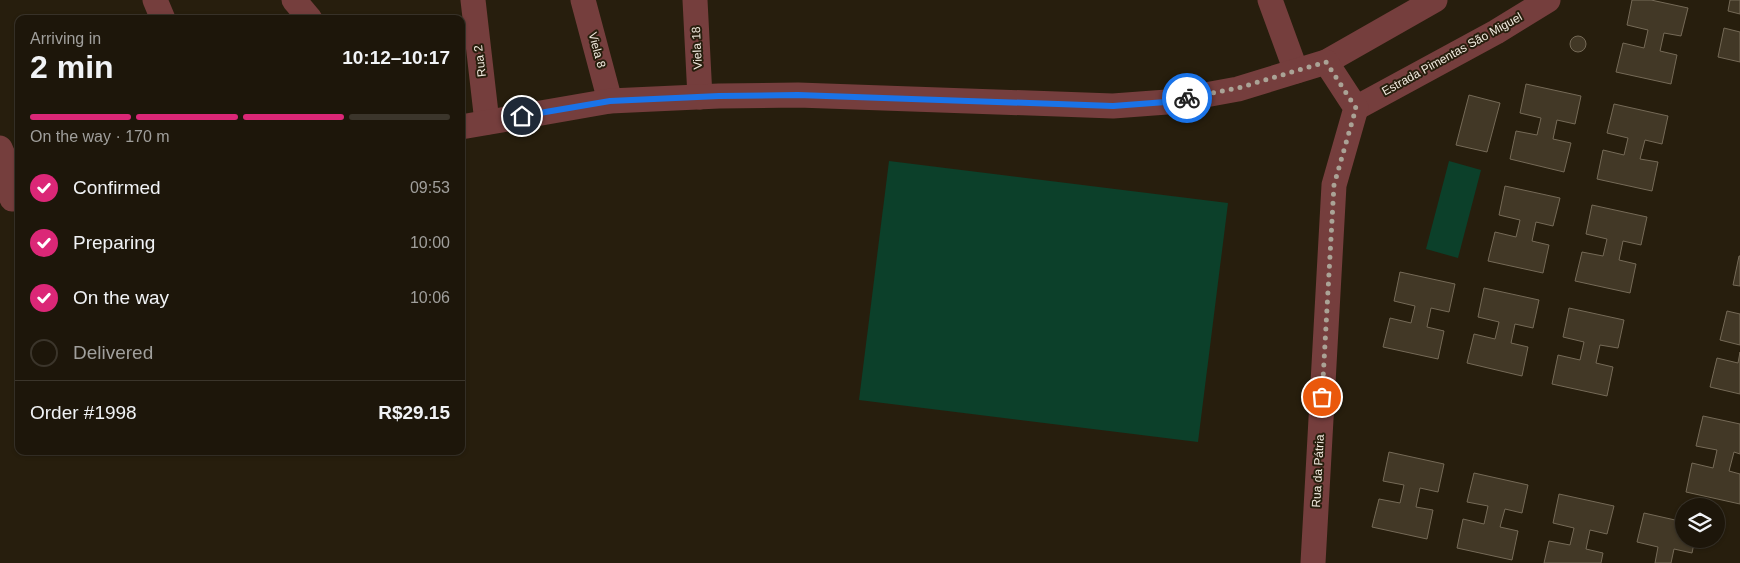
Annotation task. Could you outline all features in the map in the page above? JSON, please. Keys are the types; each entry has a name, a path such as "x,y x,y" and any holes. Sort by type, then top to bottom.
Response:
{"street":[{"path":"155,0 161,15"},
{"path":"294,0 307,15"},
{"name":"Rua 2","path":"473,0 487,122"},
{"name":"Viela 8","path":"583,0 610,101"},
{"name":"Viela 18","path":"695,0 700,97"},
{"path":"1270,0 1296,71"},
{"path":"465,126 610,101 700,97 798,95 1113,106 1166,102 1220,92 1326,62 1434,0"},
{"name":"Estrada Pimentas São Miguel","path":"1356,108 1496,32 1548,0"},
{"path":"1326,62 1356,108"},
{"name":"Rua da Pátria","path":"1313,563 1334,185 1356,108"},
{"path":"0,148 4,155 10,199"}],"green space":[{"path":"889,161 1228,203 1198,442 859,400"},
{"path":"1449,161 1481,170 1458,258 1426,249"}],"building":[{"path":"1632,0 1651,0 1688,8 1681,36 1664,33 1660,51 1677,55 1671,84 1616,72 1623,43 1644,48 1648,30 1627,25"},
{"path":"1730,0 1740,0 1740,14 1728,11"},
{"path":"1724,28 1740,32 1740,62 1718,57"},
{"path":"1575,36 1581,36 1586,41 1584,50 1575,52 1570,47 1570,41"},
{"path":"1526,84 1581,96 1575,124 1557,120 1553,139 1571,143 1564,172 1510,159 1516,131 1537,135 1541,118 1520,113"},
{"path":"1469,95 1500,103 1487,152 1456,145"},
{"path":"1614,104 1668,116 1662,144 1645,140 1640,159 1658,162 1652,191 1597,179 1603,150 1624,155 1628,138 1607,133"},
{"path":"1505,186 1560,198 1553,226 1536,222 1532,241 1549,245 1543,273 1488,261 1495,232 1516,237 1520,220 1499,215"},
{"path":"1592,205 1647,217 1641,245 1623,241 1619,260 1636,264 1630,293 1575,281 1582,252 1603,256 1607,239 1586,234"},
{"path":"1740,256 1740,286 1733,285"},
{"path":"1400,272 1455,284 1449,312 1431,308 1427,327 1444,331 1438,359 1383,347 1390,318 1411,323 1415,306 1394,301"},
{"path":"1484,288 1539,300 1533,328 1515,324 1511,343 1528,347 1522,376 1467,363 1474,334 1495,339 1499,322 1478,317"},
{"path":"1569,308 1624,320 1618,348 1600,345 1596,363 1613,367 1607,396 1552,384 1558,355 1580,360 1584,342 1563,337"},
{"path":"1727,311 1740,314 1740,345 1720,340"},
{"path":"1740,352 1740,394 1710,387 1717,358 1738,363"},
{"path":"1703,416 1740,424 1740,454 1734,452 1729,471 1740,474 1740,504 1725,501 1725,498 1713,498 1686,492 1692,463 1713,468 1717,450 1696,446"},
{"path":"1389,452 1444,464 1438,492 1420,488 1416,507 1433,510 1427,539 1372,527 1379,499 1400,503 1404,485 1383,481"},
{"path":"1474,473 1528,485 1522,513 1505,509 1500,527 1518,531 1512,560 1457,548 1463,519 1484,524 1488,506 1467,502"},
{"path":"1559,494 1614,506 1607,534 1590,530 1586,549 1603,553 1601,563 1544,563 1549,541 1570,545 1574,528 1553,523"},
{"path":"1644,513 1675,520 1675,548 1693,548 1692,553 1674,549 1671,563 1655,563 1658,547 1637,542"}],"way so far":[{"path":"1187,98 1238,88 1326,62 1356,108 1334,185 1322,397"}],"route":[{"path":"522,116 610,101 719,96 798,95 1113,106 1166,102 1187,98"}]}
